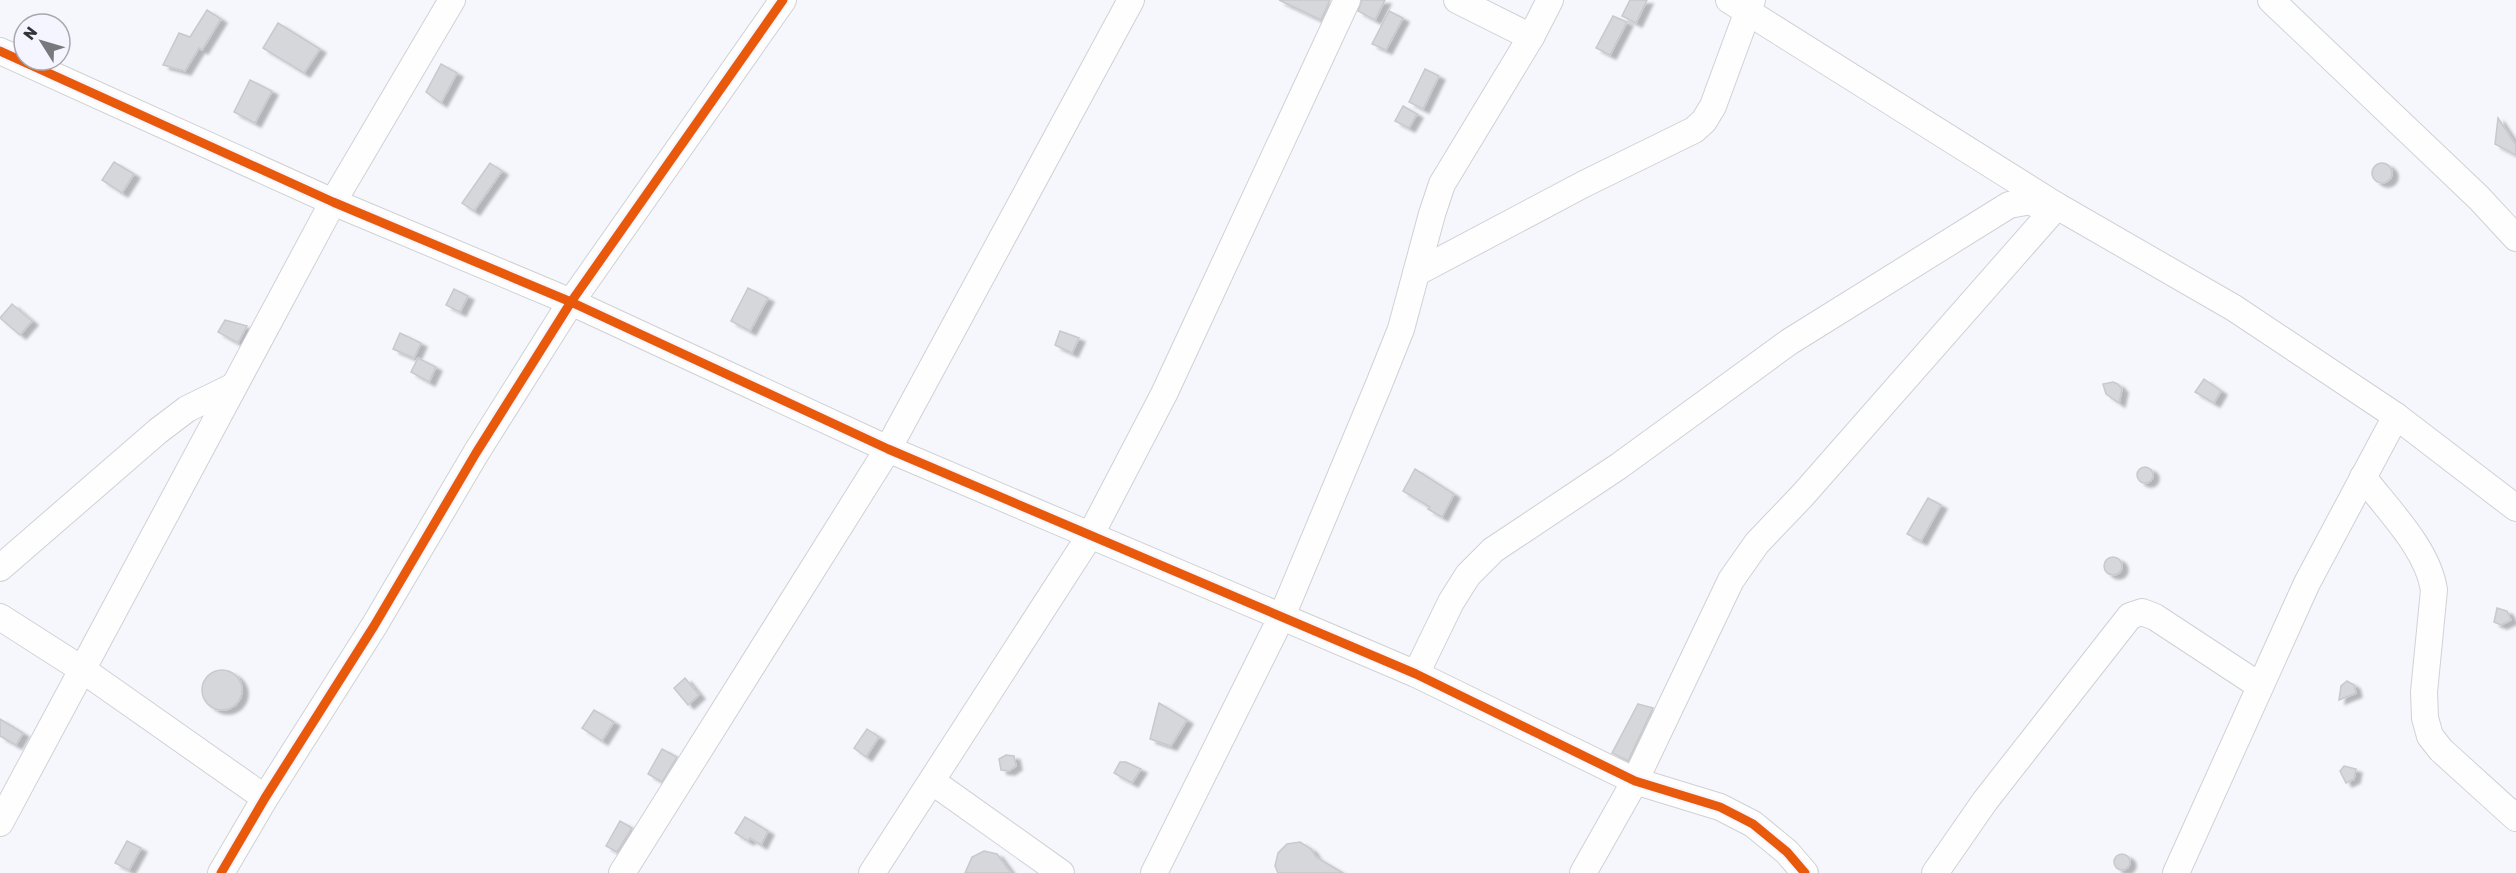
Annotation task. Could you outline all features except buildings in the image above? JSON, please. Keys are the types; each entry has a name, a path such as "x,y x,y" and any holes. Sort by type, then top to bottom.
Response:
{"street":[{"path":"0,823 333,202 452,0"},
{"path":"221,873 265,798 374,626 476,453 571,302 783,0"},
{"path":"622,873 888,449 1131,0"},
{"path":"872,873 933,782 1091,534 1164,394 1347,0"},
{"path":"1458,0 1531,37"},
{"path":"1160,871 1282,616 1383,373 1401,329 1442,184 1531,37 1550,0"},
{"path":"2271,0 2479,198 2516,238"},
{"path":"1416,273 1584,184 1694,130 1704,122 1713,106 1743,4 2054,210 2234,308 2396,416 2516,508"},
{"path":"0,51 333,202 571,302 888,449 1416,674 1635,781 1728,811 1753,824 1787,852 1805,873"},
{"path":"1416,674 1456,593 1468,575 1493,550 1619,466 1789,342 2009,205 2031,201 2054,210"},
{"path":"1583,873 1635,781 1731,580 1757,543 1802,496 2054,210"},
{"path":"0,568 158,431 187,409 234,386"},
{"path":"2176,873 2307,583 2396,416"},
{"path":"2363,477 2425,558 2432,575 2434,590 2424,692 2425,718 2430,736 2441,750 2516,818"},
{"path":"1935,873 1984,801 2130,616 2142,612 2155,617 2260,686"},
{"path":"0,617 83,670 265,798"},
{"path":"933,782 1061,873"}],"cycle path":[{"path":"221,873 265,798 374,626 476,453 571,302 783,0"},
{"path":"0,51 333,202 571,302 888,449 1416,674 1635,781 1720,807 1753,824 1787,852 1805,873"}]}
